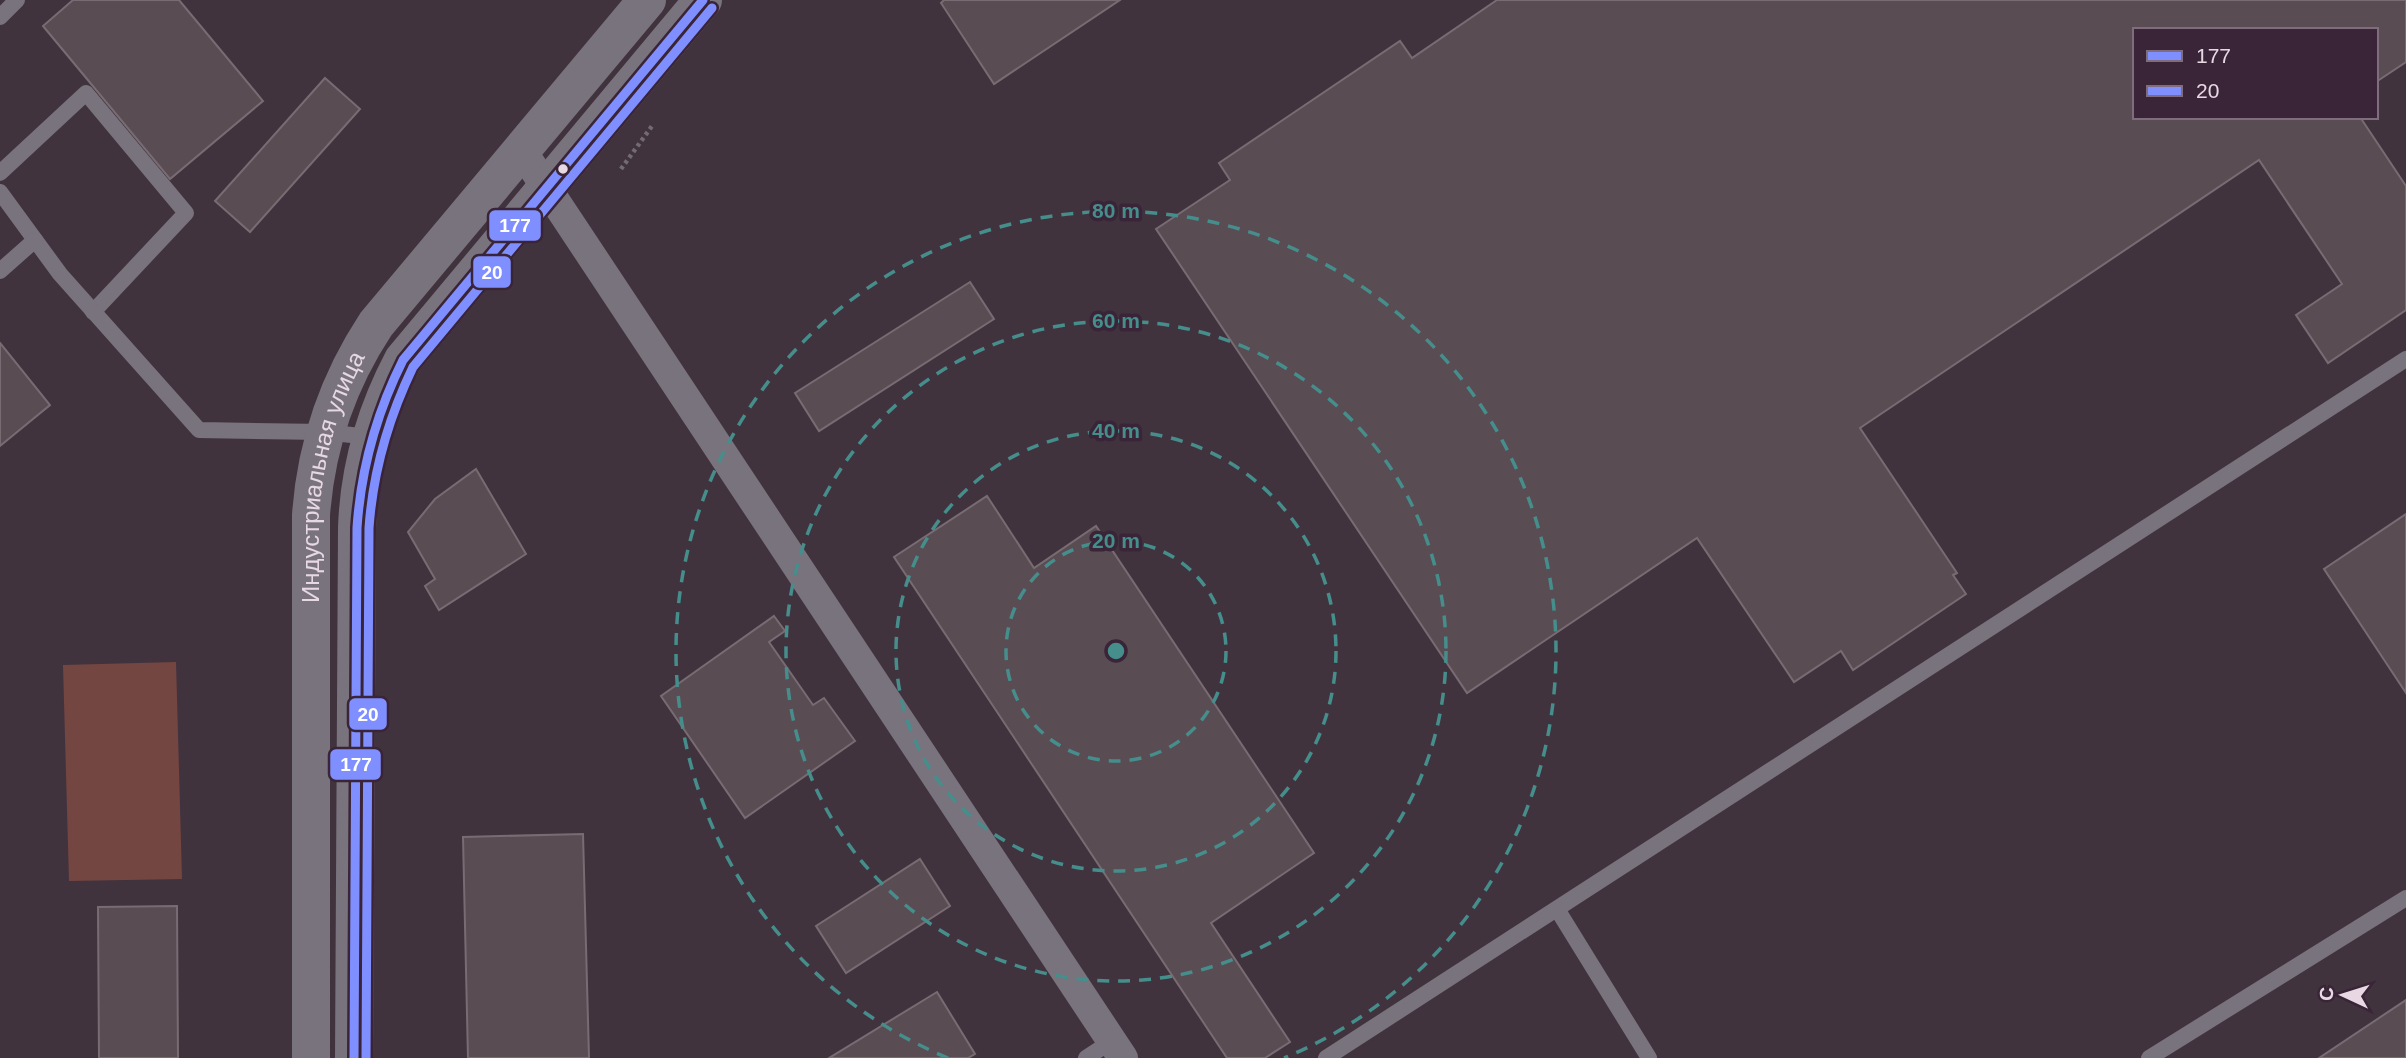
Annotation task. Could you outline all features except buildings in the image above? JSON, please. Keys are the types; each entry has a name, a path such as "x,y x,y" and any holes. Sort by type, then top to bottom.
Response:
{"street":[{"name":"Индустриальная улица","path":"311,1058 311,515 313,487 324,432 346,376 376,324 647,0"},
{"name":"Индустриальная улица","path":"354,1058 357,528 360,482 370,437 403,360 703,0"},
{"path":"522,151 1118,1049"}],"lane":[{"path":"0,17 17,0"},
{"path":"0,173 86,93 186,213 93,312"},
{"path":"0,192 60,274 199,430 324,432 370,437"},
{"path":"0,271 35,240"},
{"path":"1326,1058 2406,359"},
{"path":"2149,1058 2406,898"},
{"path":"1557,909 1649,1058"},
{"path":"1086,1058 1118,1049"}],"path":[{"path":"621,169 652,126"}],"shaded area":[{"path":"176,662 182,879 69,881 63,665"}],"transit line":[{"name":"177","path":"354,1058 357,528 362,484 371,442 403,360 703,0"},
{"name":"20","path":"366,1058 369,528 374,486 389,426 413,367 712,8"}]}
